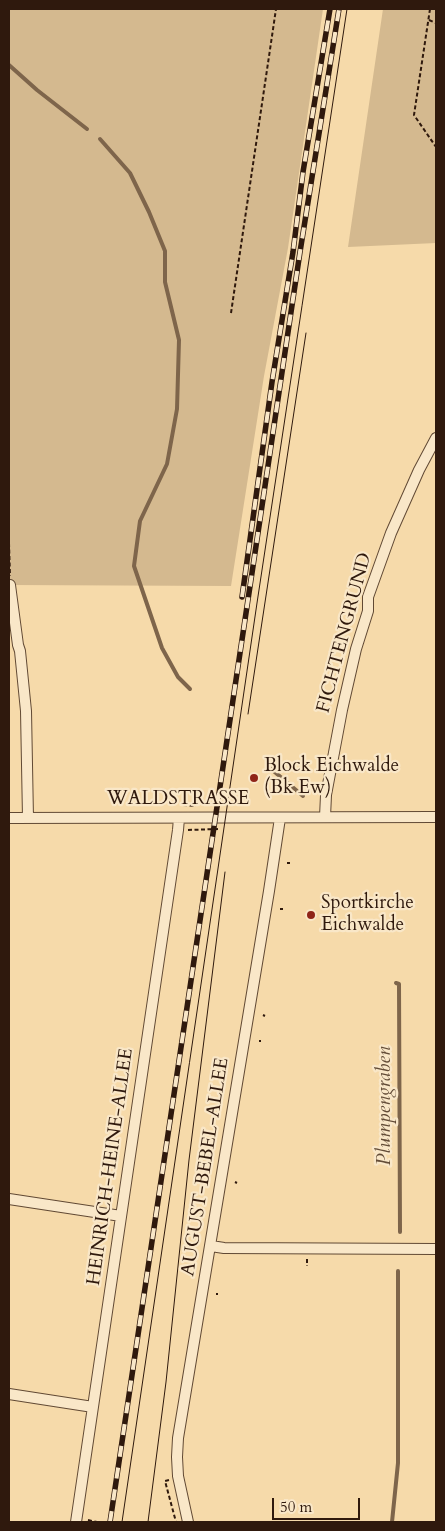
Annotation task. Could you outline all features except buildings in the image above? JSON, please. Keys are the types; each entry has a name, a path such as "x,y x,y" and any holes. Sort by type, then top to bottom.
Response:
{"street":[{"name":"FICHTENGRUND","path":"326,817 326,795 345,694 368,611 368,597 391,532 419,470 436,438"},
{"path":"10,586 26,704 28,818"},
{"name":"WALDSTRASSE","path":"9,818 436,817"},
{"name":"HEINRICH-HEINE-ALLEE","path":"76,1522 178,830 178,818"},
{"name":"AUGUST-BEBEL-ALLEE","path":"188,1522 178,1476 178,1438 280,818"},
{"path":"9,1199 121,1216"},
{"path":"211,1246 224,1248 436,1248"},
{"path":"9,1394 93,1407"}],"path":[{"path":"231,313 276,9"},
{"path":"430,9 414,115 436,147"},
{"path":"428,20 436,23"},
{"path":"9,543 10,586"},
{"path":"178,830 224,829"}],"shaded area":[{"path":"9,9 323,9 288,248 264,376 231,586 9,585"},
{"path":"383,9 436,9 436,243 348,247"}],"waterway":[{"name":"Plumpengraben","path":"9,65 37,90 87,129"},
{"name":"Plumpengraben","path":"100,139 130,173 165,251 165,282 179,340 177,409 167,464 140,521 134,566 162,648 178,677 190,689"},
{"name":"Plumpengraben","path":"270,768 303,796"},
{"name":"Plumpengraben","path":"396,983 399,984 400,1232"},
{"name":"Plumpengraben","path":"392,1522 398,1463 398,1271"}],"tram line":[{"path":"122,1522 257,603 347,9"},
{"path":"248,714 306,333"},
{"path":"148,1522 166,1382 189,1160 225,872"}],"railway":[{"path":"242,597 303,172 330,9"},
{"path":"110,1522 300,252 339,9"}],"place":[{"name":"Block Eichwalde (Bk Ew)","path":"254,778"},
{"name":"Sportkirche Eichwalde","path":"311,915"}]}
